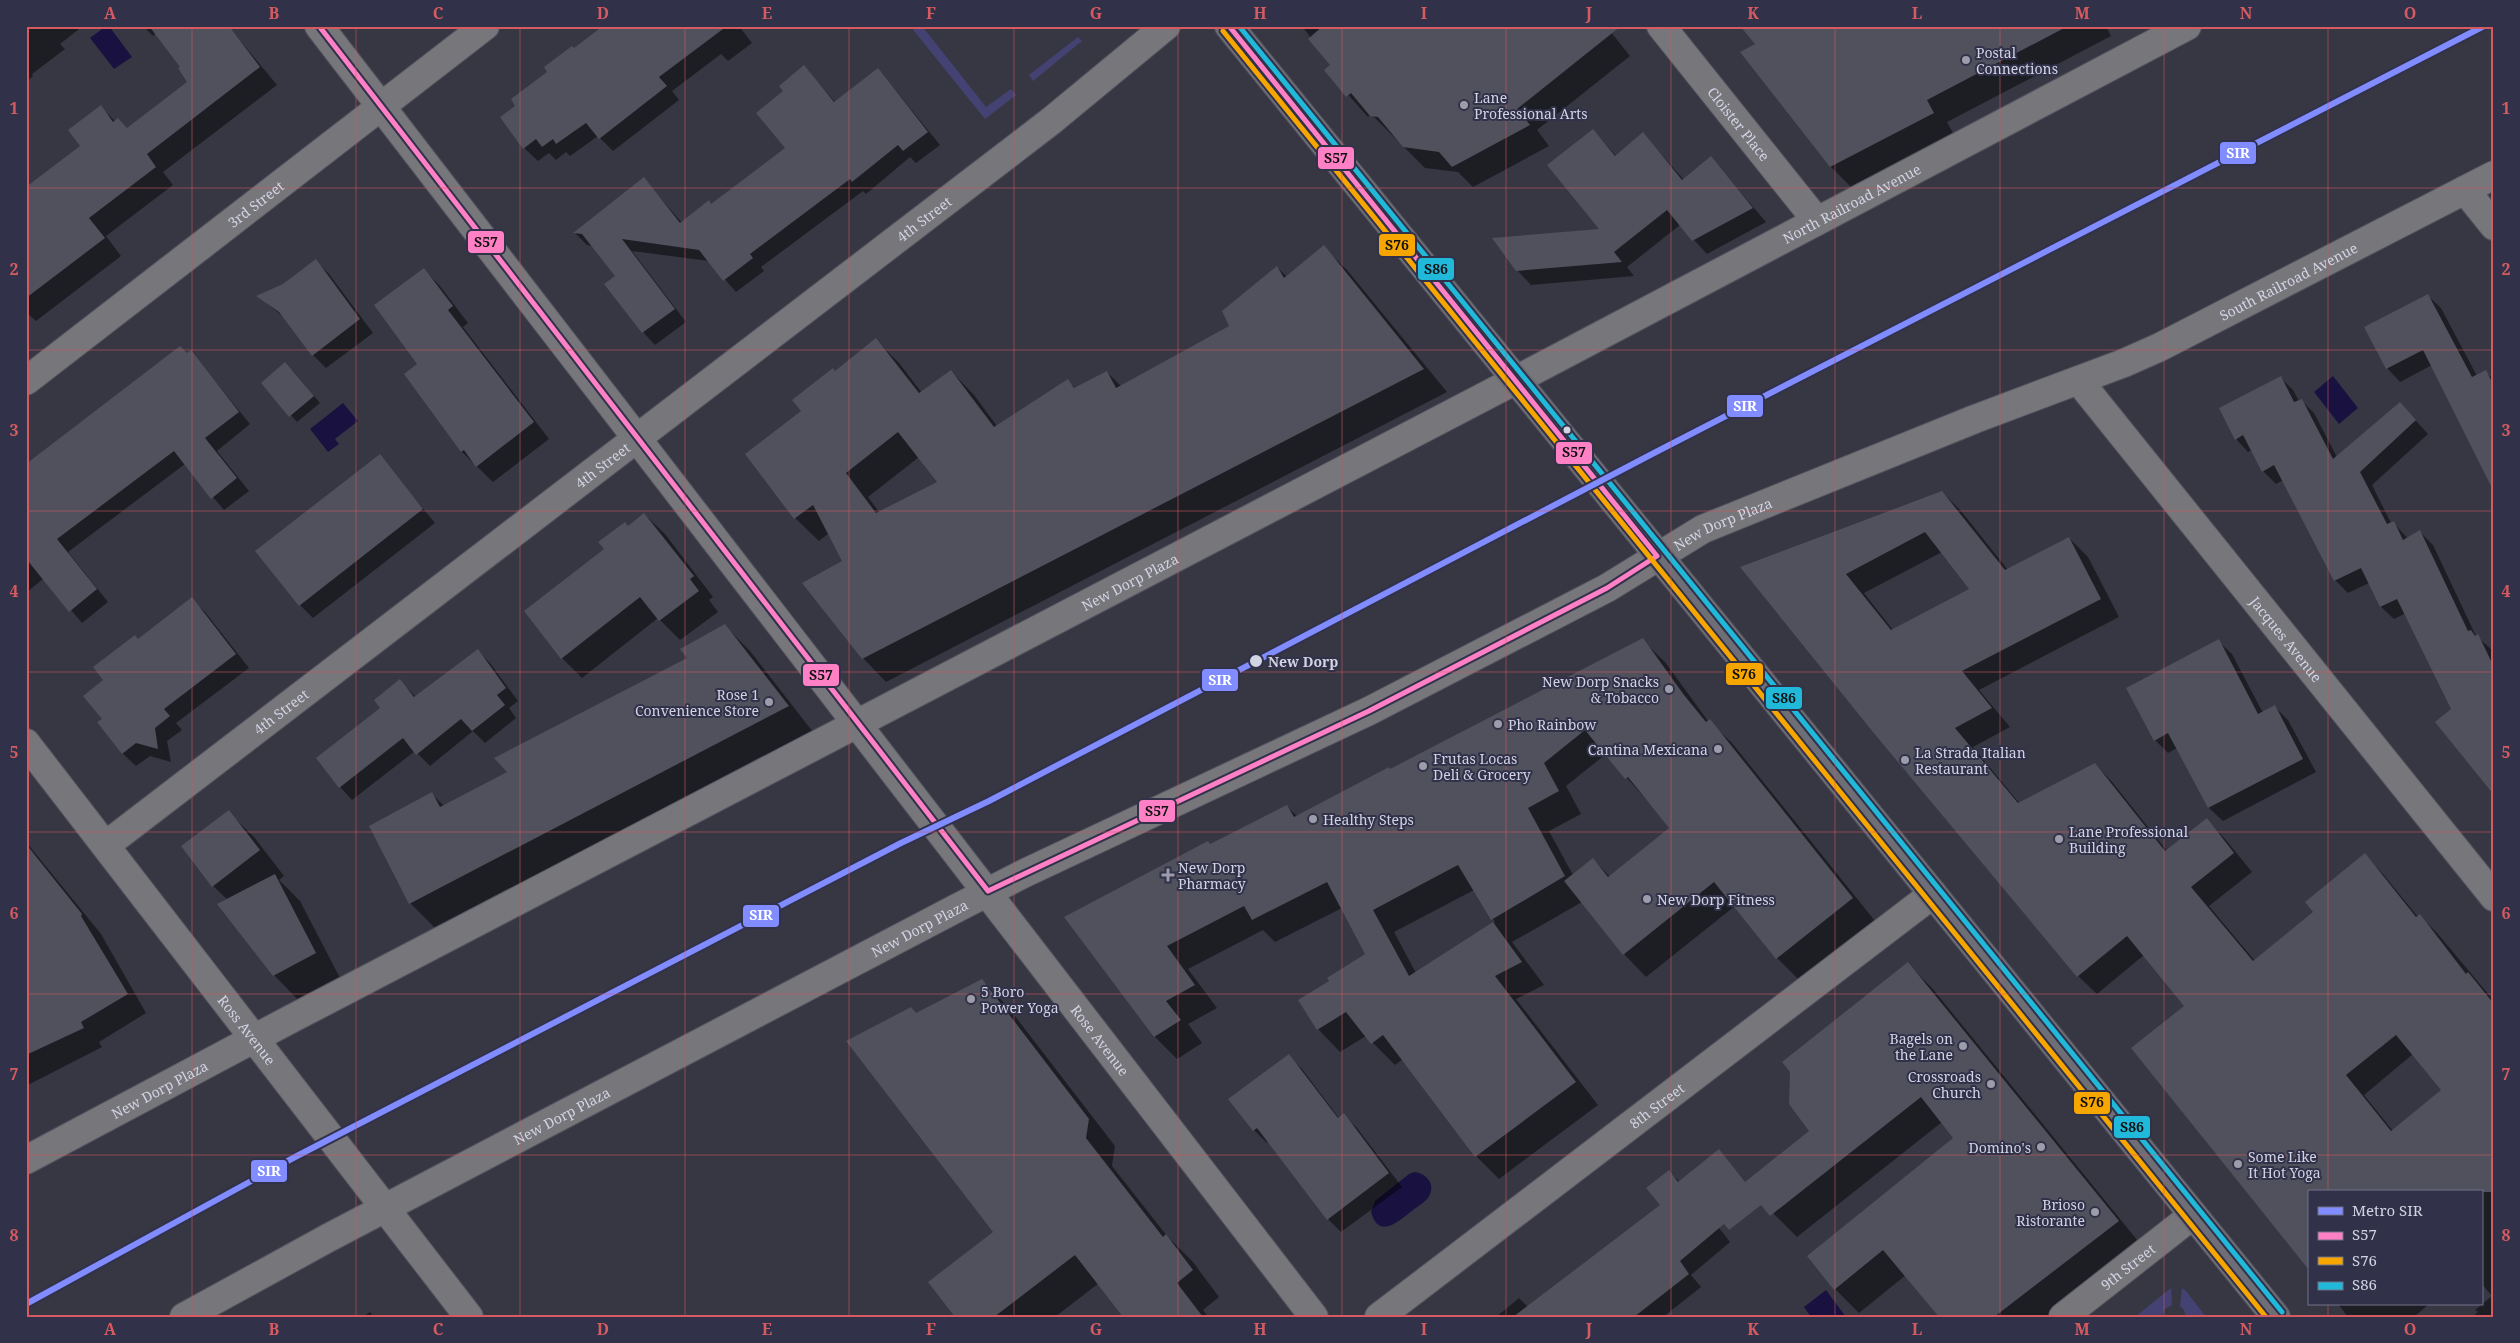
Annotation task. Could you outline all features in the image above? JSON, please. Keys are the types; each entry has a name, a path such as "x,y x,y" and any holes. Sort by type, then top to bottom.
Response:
{"street":[{"name":"Rose Avenue","path":"319,26 859,723 1314,1317"},
{"name":"3rd Street","path":"26,381 382,108 485,26"},
{"name":"4th Street","path":"106,846 1051,121 1166,26"},
{"path":"1229,26 2276,1317"},
{"name":"Cloister Place","path":"1661,26 1817,221"},
{"name":"North Railroad Avenue","path":"1516,380 2187,26"},
{"name":"South Railroad Avenue","path":"2079,381 2160,347 2494,174"},
{"path":"2465,190 2494,226"},
{"name":"New Dorp Plaza","path":"26,1160 254,1038 1516,380"},
{"name":"New Dorp Plaza","path":"184,1317 988,892 1369,711 1607,588 1703,529 1976,419 2079,381"},
{"name":"Jacques Avenue","path":"2079,381 2494,898"},
{"name":"Ross Avenue","path":"26,743 469,1317"},
{"name":"8th Street","path":"1379,1317 1933,894"},
{"name":"9th Street","path":"2063,1317 2193,1215"}],"shaded area":[{"path":"106,26 109,26 132,57 114,69 90,38"},
{"path":"910,26 922,26 986,107 1011,89 1016,95 985,119"},
{"path":"1078,37 1082,41 1033,81 1029,75"},
{"path":"2333,376 2358,408 2339,424 2314,392"},
{"path":"343,403 358,421 335,439 339,444 328,452 310,429"},
{"path":"1414,1172 1422,1174 1430,1182 1431,1190 1429,1196 1423,1203 1396,1223 1384,1227 1379,1225 1371,1212 1375,1201"},
{"path":"2171,1288 2172,1305 2165,1309 2161,1317 2135,1317"},
{"path":"2182,1288 2206,1317 2186,1317 2184,1310 2180,1306"},
{"path":"1826,1290 1846,1317 1811,1317 1804,1307"}],"building":[{"path":"149,26 229,26 260,67 147,154 156,167 89,218 105,238 26,298 26,187 80,146 68,130 101,105 113,122 118,118 127,128 187,82 178,68 180,67"},
{"path":"603,26 727,26 659,77 667,86 599,139 586,123 556,144 553,139 542,147 536,139 523,149 500,117 515,106 511,99 547,72 544,67 572,46 574,48"},
{"path":"1323,26 1621,26 1517,109 1530,125 1452,167 1439,152 1403,147 1378,117 1370,116 1351,93 1346,97 1324,70 1330,65 1308,39"},
{"path":"1740,26 2068,26 1927,100 1934,113 1830,167 1740,52 1755,44"},
{"path":"804,65 834,102 878,68 928,132 903,151 898,145 852,182 850,179 750,254 753,258 723,281 699,250 622,239 675,309 642,333 604,284 615,276 582,234 573,233 644,177 680,223 709,200 711,204 785,148 756,113 783,91 779,86"},
{"path":"1593,129 1615,156 1643,132 1682,180 1711,156 1753,208 1692,241 1667,210 1614,252 1622,262 1516,271 1492,238 1599,229 1547,165"},
{"path":"1324,245 1424,369 862,659 802,583 842,561 813,505 794,519 745,454 801,411 792,400 833,368 835,371 876,338 919,393 951,370 994,427 1068,379 1074,388 1107,371 1116,388 1229,326 1222,311 1277,266 1284,278","holes":["898,432 937,482 876,513 846,473"]},
{"path":"316,259 360,319 312,356 279,312 256,296 283,284"},
{"path":"424,268 453,306 448,310 534,422 476,467 464,450 461,452 404,374 417,364 374,305"},
{"path":"2428,294 2472,377 2486,370 2494,386 2494,492 2423,350 2386,369 2364,327"},
{"path":"180,346 187,353 191,350 239,412 205,438 237,478 211,499 174,451 57,539 97,589 69,612 28,561 26,562 26,464"},
{"path":"285,362 314,396 289,417 261,383"},
{"path":"2281,376 2294,402 2302,399 2333,459 2400,402 2416,420 2360,472 2387,524 2394,521 2403,540 2420,530 2468,631 2471,630 2475,636 2478,634 2494,667 2494,795 2435,722 2451,709 2397,599 2380,607 2361,568 2334,581 2274,465 2262,472 2243,435 2235,440 2219,408"},
{"path":"380,454 423,509 299,606 255,551"},
{"path":"1942,491 2005,570 2069,537 2101,599 1962,671 1992,708 1955,728 2018,803 2095,763 2165,851 2207,818 2234,853 2191,887 2253,961 2313,912 2305,902 2365,853 2416,917 2420,914 2466,974 2468,972 2494,1004 2494,1192 2482,1192 2482,1190 2308,1190 2308,1269 2131,1048 2184,1006 2127,936 2077,977 1873,732 1740,567","holes":["1925,532 1969,589 1891,630 1846,574","2396,1035 2441,1090 2391,1131 2346,1075"]},
{"path":"644,513 694,576 690,579 699,591 659,621 640,597 561,659 524,611 604,549 598,542 625,522 628,526"},
{"path":"192,597 236,654 164,709 170,716 155,728 158,749 136,743 122,754 97,722 102,719 83,696 103,680 93,667 135,635 138,639"},
{"path":"725,624 789,706 409,904 369,826 432,792 440,807 507,772 494,758 687,658 680,649"},
{"path":"1643,638 1684,695 1706,722 1710,719 1853,898 1776,959 1714,882 1623,955 1564,881 1593,858 1608,877 1669,828 1628,777 1625,779 1585,730 1544,763 1559,791 1528,808 1565,876 1491,920 1458,865 1373,910 1409,976 1493,922 1522,962 1495,976 1576,1082 1475,1157 1383,1035 1371,1044 1346,1012 1317,1030 1298,1000 1329,981 1327,978 1365,954 1327,882 1252,920 1244,906 1167,946 1195,985 1166,1001 1181,1020 1154,1037 1064,917 1208,841 1210,844 1287,805 1294,817"},
{"path":"2219,639 2258,714 2275,705 2303,759 2208,808 2168,733 2154,741 2126,688"},
{"path":"478,649 506,688 497,695 505,705 472,731 461,719 416,755 403,738 339,788 316,758 380,708 374,700 400,679 414,697"},
{"path":"229,810 260,850 212,887 181,846"},
{"path":"26,844 82,914 81,916 128,994 81,1022 84,1028 26,1055"},
{"path":"275,874 316,953 273,976 217,904"},
{"path":"1908,962 2119,1221 1994,1317 1939,1317 1883,1250 1834,1290 1807,1256 1953,1138 1921,1097 1770,1216 1761,1205 1729,1230 1724,1224 1680,1261 1689,1274 1634,1317 1513,1317 1660,1205 1646,1188 1669,1170 1678,1182 1719,1149 1745,1182 1809,1131 1789,1104 1790,1072 1782,1062"},
{"path":"982,979 1089,1119 1086,1138 1163,1237 1166,1234 1193,1270 1177,1283 1203,1317 1123,1317 1075,1255 994,1317 955,1317 928,1282 993,1232 846,1041 911,1007 916,1013"},
{"path":"1289,1054 1338,1118 1344,1113 1389,1173 1327,1220 1257,1128 1253,1131 1228,1099"}],"metro line":[{"name":"SIR","path":"26,1304 295,1157 901,843 989,801 1654,453 2484,26"}],"transit line":[{"name":"S57","path":"319,26 988,891"},
{"name":"S57","path":"1229,26 1657,556"},
{"name":"S86","path":"1239,26 2282,1312"},
{"name":"S76","path":"1223,31 2266,1317"},
{"name":"S57","path":"988,891 1369,711 1607,588 1657,556"}],"place":[{"name":"Postal Connections","path":"1966,60"},
{"name":"Lane Professional Arts","path":"1464,105"},
{"name":"New Dorp","path":"1256,661"},
{"name":"New Dorp Snacks & Tobacco","path":"1669,689"},
{"name":"Rose 1 Convenience Store","path":"769,702"},
{"name":"Pho Rainbow","path":"1498,724"},
{"name":"Cantina Mexicana","path":"1718,749"},
{"name":"La Strada Italian Restaurant","path":"1905,760"},
{"name":"Frutas Locas Deli & Grocery","path":"1423,766"},
{"name":"Healthy Steps","path":"1313,819"},
{"name":"Lane Professional Building","path":"2059,839"},
{"name":"New Dorp Pharmacy","path":"1168,875"},
{"name":"New Dorp Fitness","path":"1647,899"},
{"name":"5 Boro Power Yoga","path":"971,999"},
{"name":"Bagels on the Lane","path":"1963,1046"},
{"name":"Crossroads Church","path":"1991,1084"},
{"name":"Domino's","path":"2041,1147"},
{"name":"Some Like It Hot Yoga","path":"2238,1164"},
{"name":"Brioso Ristorante","path":"2095,1212"}]}
